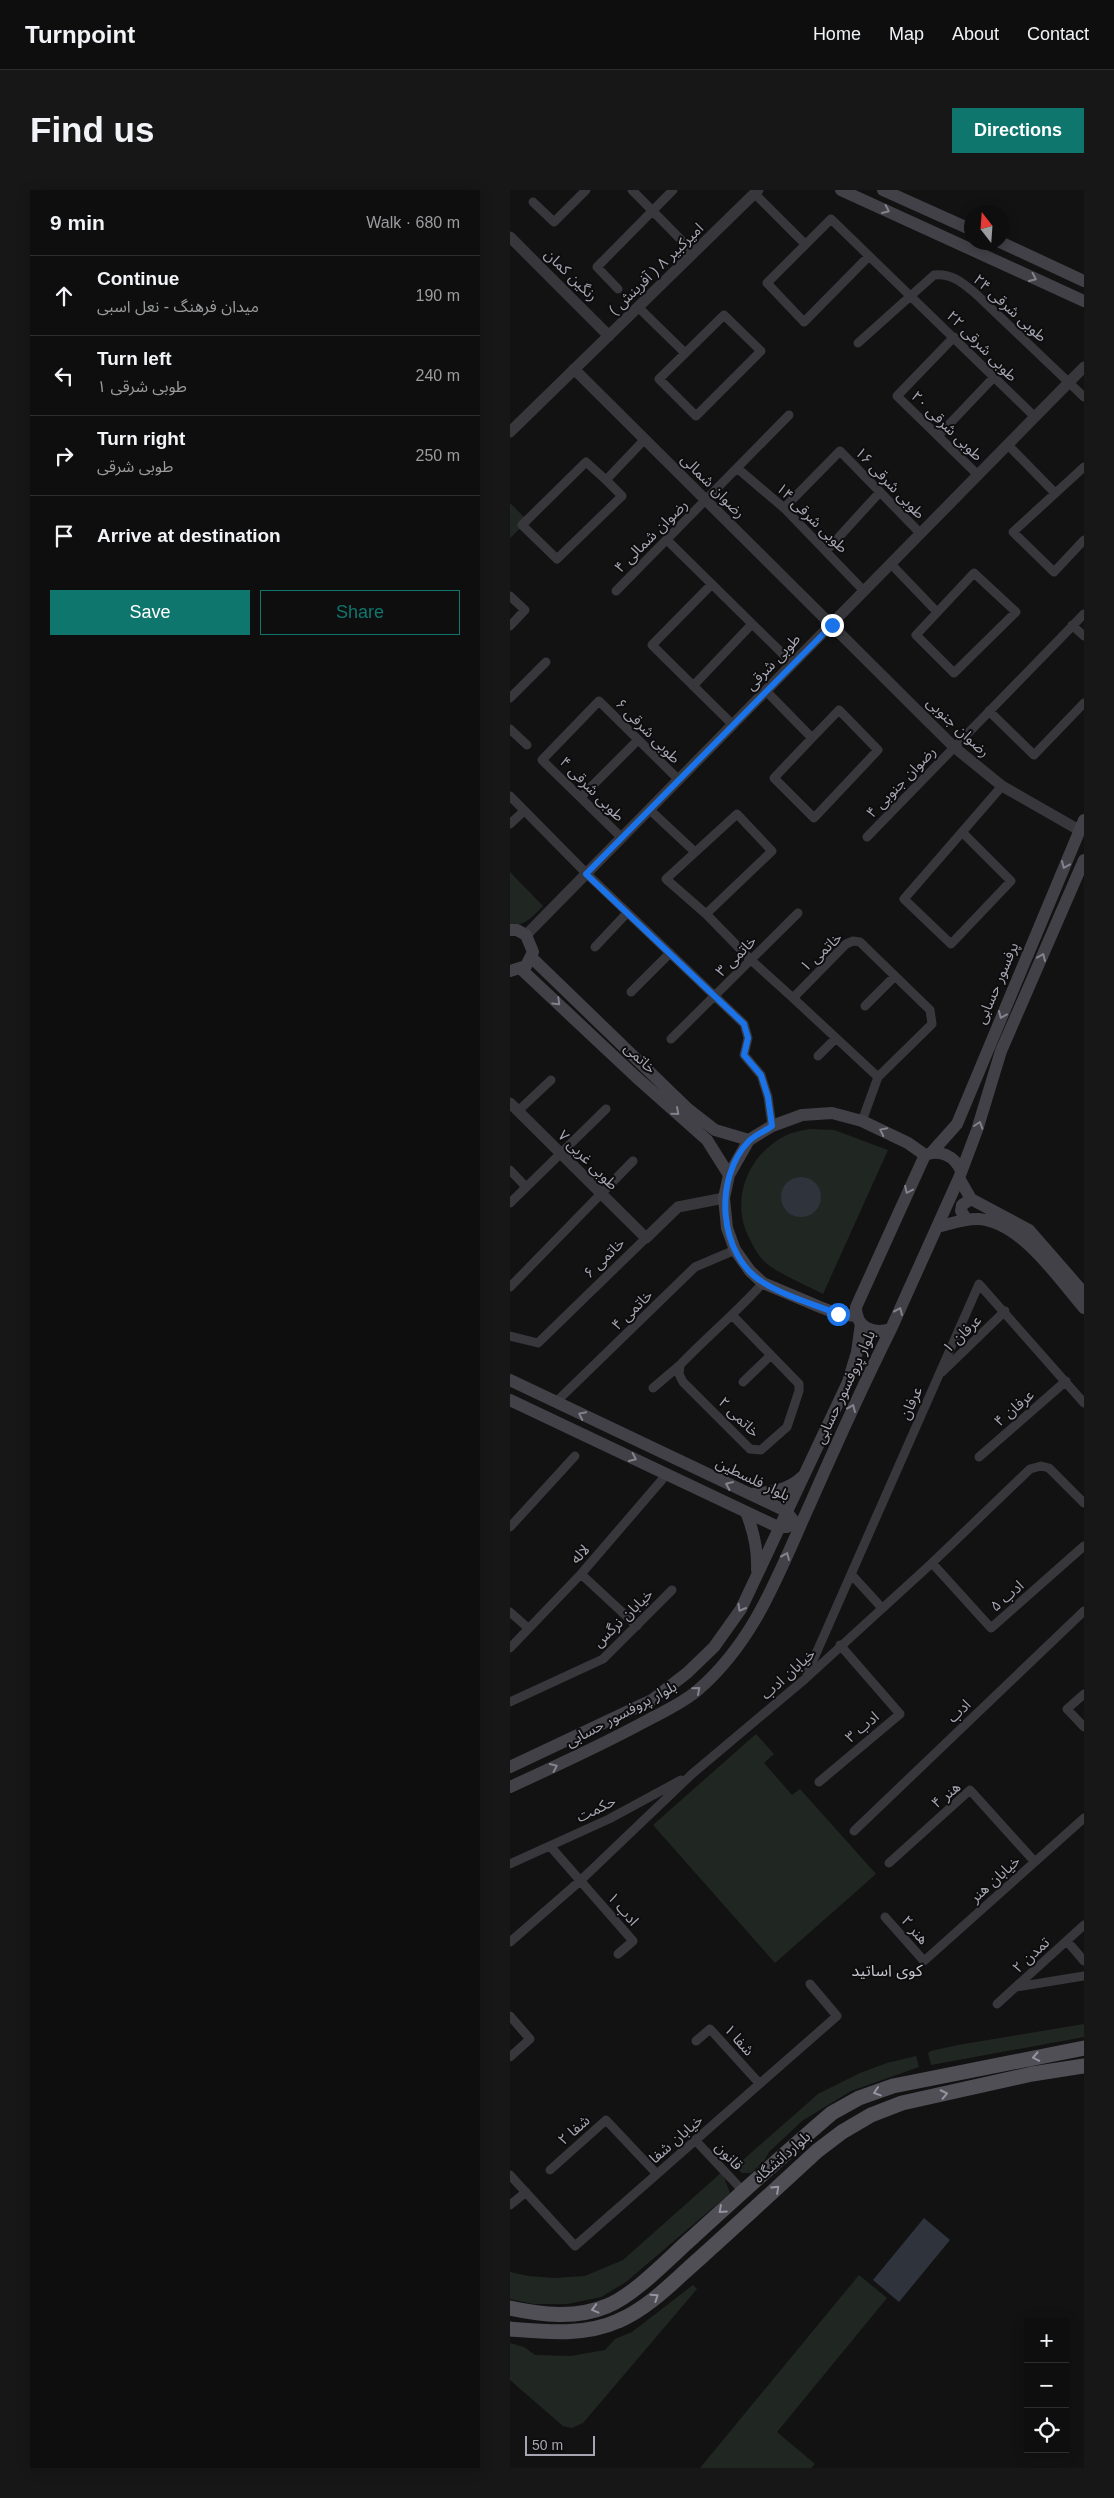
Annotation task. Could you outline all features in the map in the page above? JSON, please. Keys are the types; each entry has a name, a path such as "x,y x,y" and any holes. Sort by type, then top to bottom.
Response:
{"main road":[{"path":"841,190 964,242"},
{"path":"883,190 964,226"},
{"path":"1009,246 1084,282"},
{"path":"981,250 1084,301"},
{"name":"پرفسور حسابی","path":"858,1319 856,1306 928,1154 957,1124 1082,825"},
{"name":"پرفسور حسابی","path":"937,1227 977,1130 1001,1051 1084,860"},
{"path":"510,930 517,930 526,936 532,946 532,958 516,970"},
{"name":"خاتمی","path":"532,958 688,1109 715,1130 749,1140"},
{"name":"خاتمی","path":"516,970 707,1140 729,1175"},
{"path":"891,1329 874,1331 858,1319 838,1314 763,1283 750,1271 736,1250 727,1228 724,1198 729,1175 749,1140 772,1126 802,1115 832,1113 862,1121 928,1154 946,1154 953,1159 971,1199 1029,1230 1084,1293"},
{"path":"967,1220 961,1211 962,1205 971,1199"},
{"path":"937,1227 980,1219 1002,1226 1022,1237 1084,1308"},
{"name":"بلوار پروفسور حسابی","path":"510,1787 612,1740 697,1691 731,1657 755,1624 861,1388 891,1329 937,1227"},
{"name":"بلوار پروفسور حسابی","path":"510,1767 652,1700 686,1673 714,1647 741,1609 848,1382 857,1352 858,1319"},
{"name":"بلوار فلسطین","path":"510,1380 786,1512 799,1528"},
{"path":"510,1400 778,1527 799,1528"},
{"path":"748,1494 774,1492 786,1488 808,1470"},
{"path":"746,1512 754,1530 758,1550 757,1576"},
{"path":"1079,2049 1081,2067"},
{"name":"بلواردانشگاه","path":"510,2308 540,2315 592,2311 609,2305 653,2273 832,2113 859,2098 902,2084 1079,2049"},
{"name":"بلواردانشگاه","path":"510,2329 542,2332 575,2331 600,2327 620,2321 663,2292 817,2152 842,2132 871,2115 902,2103 1032,2074 1081,2067"}],"street":[{"path":"533,202 554,222 586,190"},
{"path":"632,190 694,252"},
{"path":"618,289 597,267 672,190"},
{"path":"757,192 805,244 767,283 804,322 868,256"},
{"name":"امیرکبیر ۸ ( آفرینش )","path":"510,432 757,192"},
{"name":"طوبی شرقی ۲۲","path":"805,244 831,219 1035,417"},
{"name":"رنگین کمان","path":"510,237 609,336"},
{"name":"طوبی شرقی ۲۴","path":"858,343 934,275 943,274 957,279 976,294 1084,397"},
{"path":"639,308 685,353"},
{"path":"724,315 761,351 696,416 659,379 685,353 724,315"},
{"name":"طوبی شرقی ۲۰","path":"954,337 897,396 978,475"},
{"name":"طوبی شرقی","path":"526,936 1084,367"},
{"name":"رضوان شمالی","path":"574,369 832,625"},
{"path":"938,436 994,378"},
{"name":"رضوان شمالی ۴","path":"616,592 789,416"},
{"path":"606,480 645,439"},
{"path":"1008,445 1055,493"},
{"name":"طوبی شرقی ۱۶","path":"784,508 840,451 920,534"},
{"path":"586,462 606,480 622,496 557,559 522,525 586,462"},
{"path":"1084,467 1013,532 1054,572 1084,540"},
{"name":"طوبی شرقی ۱۴","path":"738,468 784,508 864,591"},
{"path":"826,550 880,492"},
{"path":"667,540 793,664"},
{"path":"891,564 937,612"},
{"path":"974,573 1016,612 954,673 916,634 937,612 974,573"},
{"path":"712,584 652,645 733,725"},
{"path":"510,596 525,610 510,626"},
{"name":"رضوان جنوبی ۴","path":"867,837 1084,614"},
{"path":"693,686 752,624"},
{"name":"رضوان جنوبی","path":"832,625 954,747 1002,786 1082,825"},
{"path":"1072,625 1084,636"},
{"path":"510,698 546,662"},
{"path":"766,691 812,738"},
{"name":"طوبی شرقی ۶","path":"542,760 599,701 678,780"},
{"path":"989,711 1034,755 1084,702"},
{"path":"839,710 878,750 814,818 774,778 812,738 839,710"},
{"path":"510,729 526,745"},
{"path":"580,797 638,740"},
{"name":"طوبی شرقی ۴","path":"542,760 622,838"},
{"path":"963,834 1010,881 951,944 904,899 963,834 1002,786"},
{"path":"510,796 586,874 744,1024 748,1038 744,1055 761,1075 768,1097 772,1126"},
{"path":"510,824 524,810"},
{"path":"650,810 695,852"},
{"path":"706,914 772,852 737,814 666,878 878,1077"},
{"path":"594,947 627,913"},
{"name":"خاتمی ۳","path":"671,1039 798,913"},
{"name":"خاتمی ۱","path":"793,998 846,944 853,941 860,942 930,1010 932,1024 878,1077 862,1121"},
{"path":"631,992 670,953"},
{"path":"865,1006 895,976"},
{"path":"818,1056 836,1038"},
{"path":"514,1107 551,1080"},
{"name":"طوبی غربی ۷","path":"514,1107 646,1238"},
{"path":"510,1203 606,1109"},
{"path":"510,1287 633,1161"},
{"path":"510,1170 526,1187"},
{"name":"خاتمی ۶","path":"510,1336 538,1343 678,1207 724,1198"},
{"name":"خاتمی ۴","path":"556,1402 695,1267 736,1250"},
{"path":"653,1388 680,1365 709,1335 733,1316 763,1283"},
{"name":"عرفان","path":"805,1679 979,1284 1005,1311 1084,1403"},
{"name":"عرفان ۱","path":"937,1376 1005,1311"},
{"name":"خاتمی ۲","path":"680,1365 680,1374 683,1382 750,1449 761,1450 787,1427 799,1391 796,1380 733,1316"},
{"path":"743,1382 771,1355"},
{"name":"عرفان ۴","path":"980,1457 1066,1381"},
{"path":"512,1522 575,1456"},
{"name":"خیابان ادب","path":"510,1942 580,1881 692,1774 805,1679 932,1563 1030,1469 1041,1466 1049,1468 1084,1503"},
{"name":"لاله","path":"510,1648 581,1574 667,1474"},
{"name":"ادب ۵","path":"932,1563 991,1628 1084,1546"},
{"path":"581,1574 637,1626"},
{"path":"851,1574 882,1608"},
{"name":"خیابان نرگس","path":"510,1702 603,1658 672,1590"},
{"name":"ادب","path":"854,1831 1084,1611"},
{"path":"510,1612 528,1628"},
{"name":"ادب ۳","path":"819,1782 900,1714 840,1645"},
{"path":"1084,1694 1068,1709 1084,1727"},
{"name":"حکمت","path":"510,1864 609,1819 692,1774"},
{"name":"هنر ۴","path":"889,1863 970,1790 1035,1862"},
{"name":"خیابان هنر","path":"924,1961 1084,1818"},
{"path":"550,1846 580,1881"},
{"name":"ادب ۱","path":"580,1881 633,1942 618,1954"},
{"name":"هنر ۲","path":"885,1917 924,1961"},
{"name":"تمدن ۲","path":"997,2004 1084,1925"},
{"path":"1066,1940 1084,1961"},
{"path":"1016,1987 1084,1976"},
{"name":"خیابان شفا","path":"510,2175 575,2246 836,2016 810,1984"},
{"path":"510,2016 530,2039 510,2057"},
{"name":"شفا ۱","path":"696,2041 710,2029 759,2084"},
{"name":"شفا ۲","path":"550,2170 606,2120 656,2173"},
{"name":"قانون","path":"695,2140 743,2191"},
{"path":"510,2205 526,2192"}],"shaded area":[{"path":"510,503 528,521 510,538"},
{"path":"510,872 543,906 529,920 516,925 510,925"},
{"path":"809,1129 834,1130 888,1150 823,1294 786,1276 766,1263 752,1244 742,1217 741,1203 743,1190 753,1165 761,1154 783,1137"},
{"path":"805,1177 812,1180 818,1186 821,1197 820,1205 812,1214 805,1217 797,1217 790,1214 782,1205 781,1193 784,1186 793,1178"},
{"path":"756,1734 774,1754 764,1763 792,1795 800,1789 876,1874 775,1963 653,1825"},
{"path":"1084,2024 1084,2037 931,2065 928,2053 958,2045"},
{"path":"916,2056 919,2067 851,2091 802,2121 769,2152 764,2161 751,2173 742,2173 735,2167 818,2094 860,2073 887,2063"},
{"path":"722,2172 730,2193 626,2282 601,2297 567,2304 533,2304 510,2299 510,2272 528,2276 555,2278 585,2276 623,2260"},
{"path":"924,2218 950,2240 899,2302 873,2280"},
{"path":"859,2275 887,2298 777,2432 815,2464 811,2468 700,2468"},
{"path":"693,2285 697,2289 583,2423 572,2428 563,2426 510,2380 510,2343 524,2347 535,2355 571,2356 605,2350 615,2339 632,2332"}],"district":[{"name":"کوی اساتید","path":"887,1970"}],"route":[{"path":"832,625 586,874 744,1024 748,1038 744,1048 744,1055 761,1075 768,1097 772,1126 749,1140 729,1175 724,1198 727,1228 736,1250 750,1271 763,1283 838,1314"}]}
